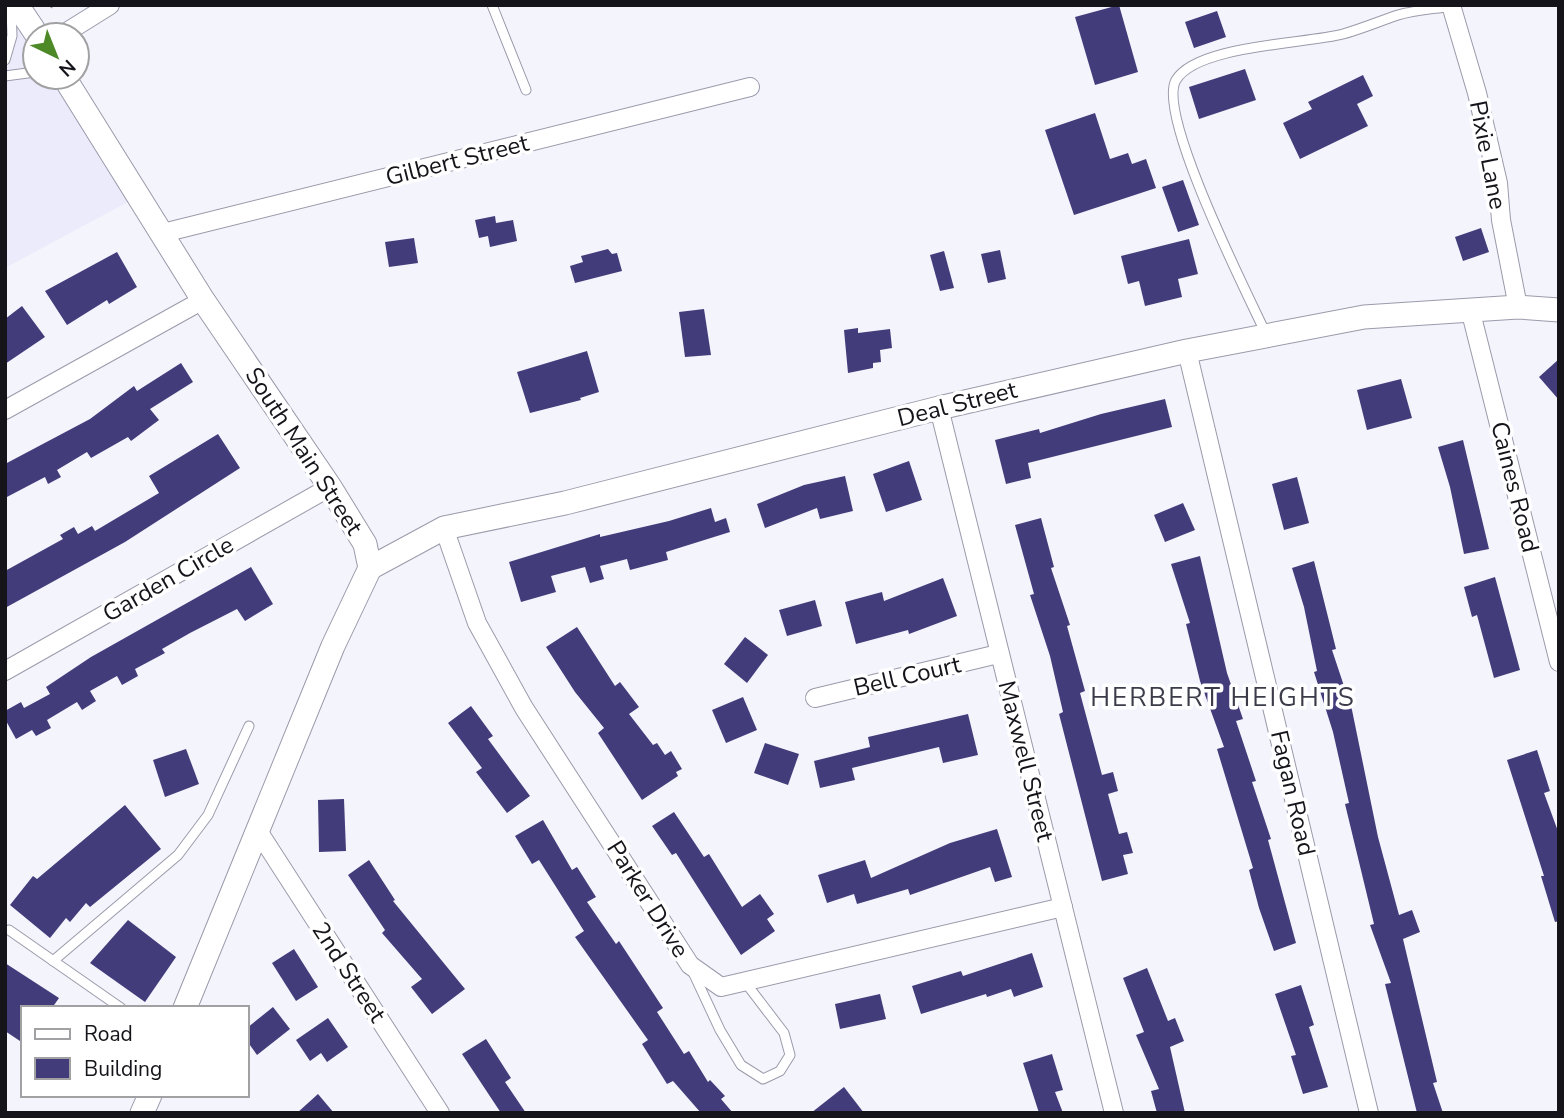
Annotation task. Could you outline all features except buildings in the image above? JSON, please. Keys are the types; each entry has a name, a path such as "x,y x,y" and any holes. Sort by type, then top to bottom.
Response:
{"street":[{"path":"17,5 28,21"},
{"path":"84,21 110,5"},
{"name":"Pixie Lane","path":"1451,6 1477,93 1498,183 1501,220 1518,307"},
{"name":"Gilbert Street","path":"163,233 750,88"},
{"name":"South Main Street","path":"69,91 163,233 203,300 330,487 365,544 370,568"},
{"path":"5,410 203,300"},
{"name":"Deal Street","path":"370,568 444,528 730,463 939,408 1187,351 1364,317 1471,313 1518,307 1559,310"},
{"name":"Caines Road","path":"1471,313 1559,662"},
{"name":"Fagan Road","path":"1187,351 1369,1113"},
{"name":"Maxwell Street","path":"939,408 1114,1113"},
{"name":"Garden Circle","path":"5,671 330,487"},
{"name":"Parker Drive","path":"444,528 477,623 517,696 690,965 721,987 1063,906"},
{"path":"187,1006 333,646 370,568"},
{"name":"Bell Court","path":"815,698 998,654"},
{"name":"2nd Street","path":"258,831 440,1113"},
{"path":"142,1113 149,1097"}],"lane":[{"path":"5,60 12,36 11,5"},
{"path":"492,5 526,90"},
{"path":"1267,336 1199,190 1178,121 1173,94 1176,80 1191,67 1247,47 1293,44 1343,34 1401,14 1451,6"},
{"path":"53,961 178,855 208,815 249,726"},
{"path":"9,930 118,1006"},
{"path":"690,965 720,1030 741,1065 764,1079 780,1071 790,1055 784,1033 745,982"}],"shaded area":[{"path":"5,5 17,5 27,21 21,21 21,91 71,91 139,196 5,268"}],"district":[{"name":"HERBERT HEIGHTS","path":"1223,697"}]}
